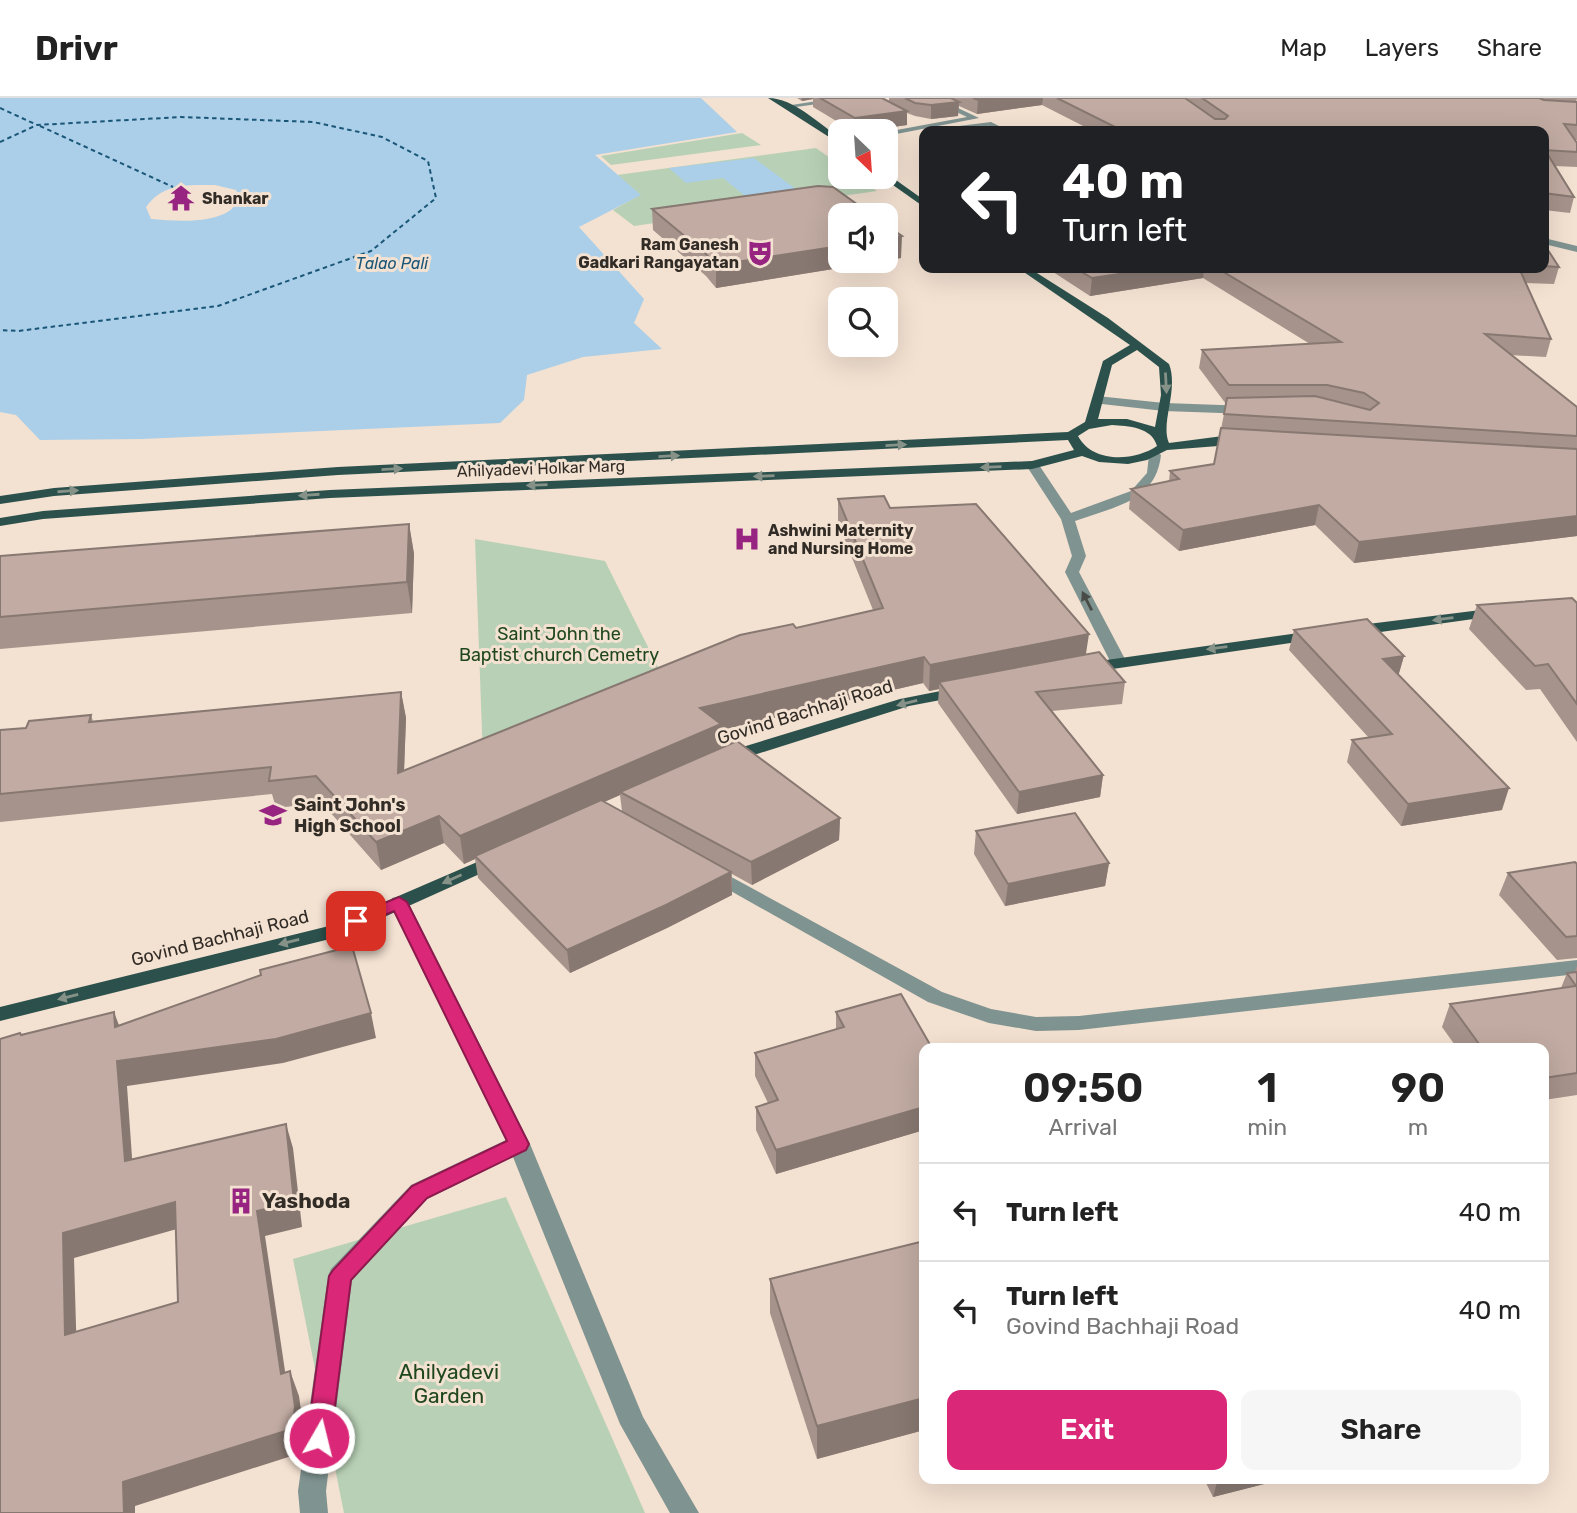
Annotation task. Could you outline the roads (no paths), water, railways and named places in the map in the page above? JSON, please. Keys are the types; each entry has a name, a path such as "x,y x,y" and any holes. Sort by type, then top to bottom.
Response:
{"main road":[{"path":"772,98 789,106 828,133"},
{"path":"898,185 919,200"},
{"path":"1031,273 1104,320 1165,366 1164,407 1159,445"},
{"path":"1091,423 1107,363 1137,345"},
{"path":"1159,445 1132,423 1091,423 1077,429 1072,436 1074,444 1082,453 1122,461 1159,445 1223,440 1250,442"},
{"name":"Ahilyadevi Holkar Marg","path":"0,500 54,492 338,471 1072,436"},
{"name":"Ahilyadevi Holkar Marg","path":"0,522 43,515 330,494 1032,465 1082,453"},
{"path":"1065,671 1118,661 1518,609"},
{"name":"Govind Bachhaji Road","path":"709,765 732,755 906,702 972,690"},
{"name":"Govind Bachhaji Road","path":"0,1014 335,931 520,849"}],"street":[{"path":"789,106 856,98"},
{"path":"931,98 975,118 948,126"},
{"path":"904,119 924,126"},
{"path":"961,126 984,123 992,126"},
{"path":"898,133 919,132"},
{"path":"898,137 919,133"},
{"path":"1549,242 1577,249"},
{"path":"1097,400 1164,407 1263,410"},
{"path":"1068,519 1136,494 1153,473 1159,445"},
{"path":"1032,465 1068,519 1079,556 1072,572 1118,661"},
{"path":"699,865 935,997 989,1016 1036,1024 1092,1021 1577,967"},
{"path":"399,902 519,1144 633,1424 685,1513"},
{"path":"314,1513 312,1492 340,1276 419,1192 519,1144"}],"water":[{"name":"Talao Pali","path":"0,98 701,98 737,132 595,155 641,195 579,227 644,299 634,323 662,349 583,357 527,375 524,400 500,423 142,439 40,440 16,415 0,412","holes":["215,185 236,190 240,199 229,211 212,218 191,221 151,219 146,207 160,193 177,187"]},
{"path":"754,158 796,189 745,196 723,178 686,183 669,168"}],"place":[{"name":"Shankar","path":"181,198"},
{"name":"Ram Ganesh Gadkari Rangayatan","path":"760,253"},
{"name":"Ashwini Maternity and Nursing Home","path":"747,539"},
{"name":"Saint John's High School","path":"273,815"},
{"name":"Yashoda","path":"241,1201"}],"park label":[{"name":"Saint John the Baptist church Cemetry","path":"559,644"},
{"name":"Ahilyadevi Garden","path":"449,1384"}]}
